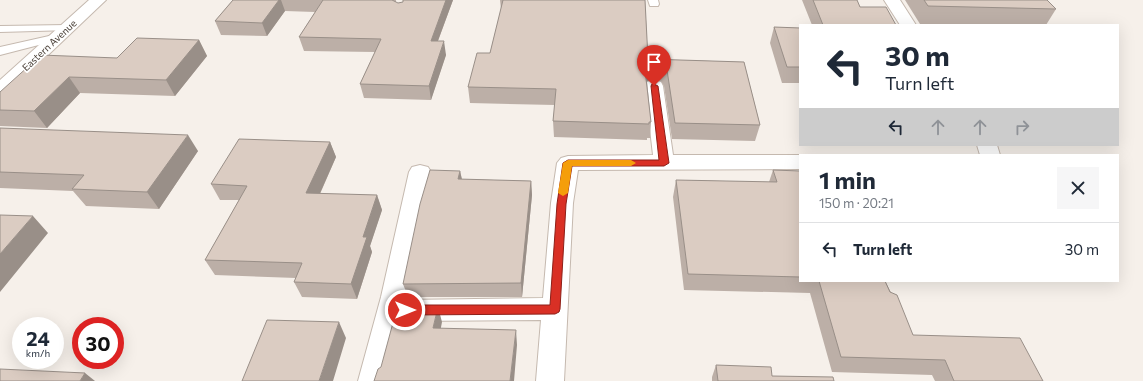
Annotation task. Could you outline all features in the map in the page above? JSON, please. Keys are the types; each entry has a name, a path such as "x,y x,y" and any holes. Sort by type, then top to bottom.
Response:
{"street":[{"name":"Eastern Avenue","path":"0,90 98,0"},
{"path":"892,0 907,24"},
{"path":"654,86 664,163"},
{"path":"550,381 562,204 568,163 799,162"},
{"path":"372,381 390,310 420,172"},
{"path":"390,310 555,309"}],"lane":[{"path":"0,29 62,33"},
{"path":"0,51 62,33"}],"building":[{"path":"233,0 279,0 262,23 215,21"},
{"path":"323,0 392,0 398,3 403,2 403,0 446,0 431,41 444,41 429,86 360,84 381,39 299,37"},
{"path":"503,0 645,0 648,59 744,62 760,125 675,123 667,70 663,65 656,63 648,65 645,70 651,122 649,122 649,124 553,121 556,89 468,87 477,53 490,53"},
{"path":"813,0 857,0 860,7 886,7 895,24 823,24"},
{"path":"924,0 1047,0 1056,9 928,6"},
{"path":"774,27 799,28 799,67 787,67"},
{"path":"137,38 199,40 166,80 69,77 34,111 0,110 0,92 41,55 117,58"},
{"path":"0,128 188,135 147,192 72,189 84,175 0,172"},
{"path":"239,139 330,142 306,193 377,195 363,237 367,237 351,284 294,282 302,263 205,260 247,186 211,184"},
{"path":"430,170 460,171 458,179 531,181 521,283 403,284 420,204"},
{"path":"773,170 799,171 799,277 688,274 676,180 777,182"},
{"path":"0,215 33,216 0,254"},
{"path":"819,282 885,282 890,292 897,295 913,335 1020,338 1043,381 954,381 945,360 841,357"},
{"path":"438,307 433,328 516,330 510,381 374,381 378,369 381,367 397,308"},
{"path":"267,320 339,322 319,381 242,381"},
{"path":"716,365 771,367 772,376 833,377 834,381 718,381"},
{"path":"0,369 85,373 80,381 0,381"}],"slow traffic":[{"path":"563,193 568,163 631,163"}],"route":[{"path":"405,310 555,309 562,204 568,163 664,163 654,86"}]}
